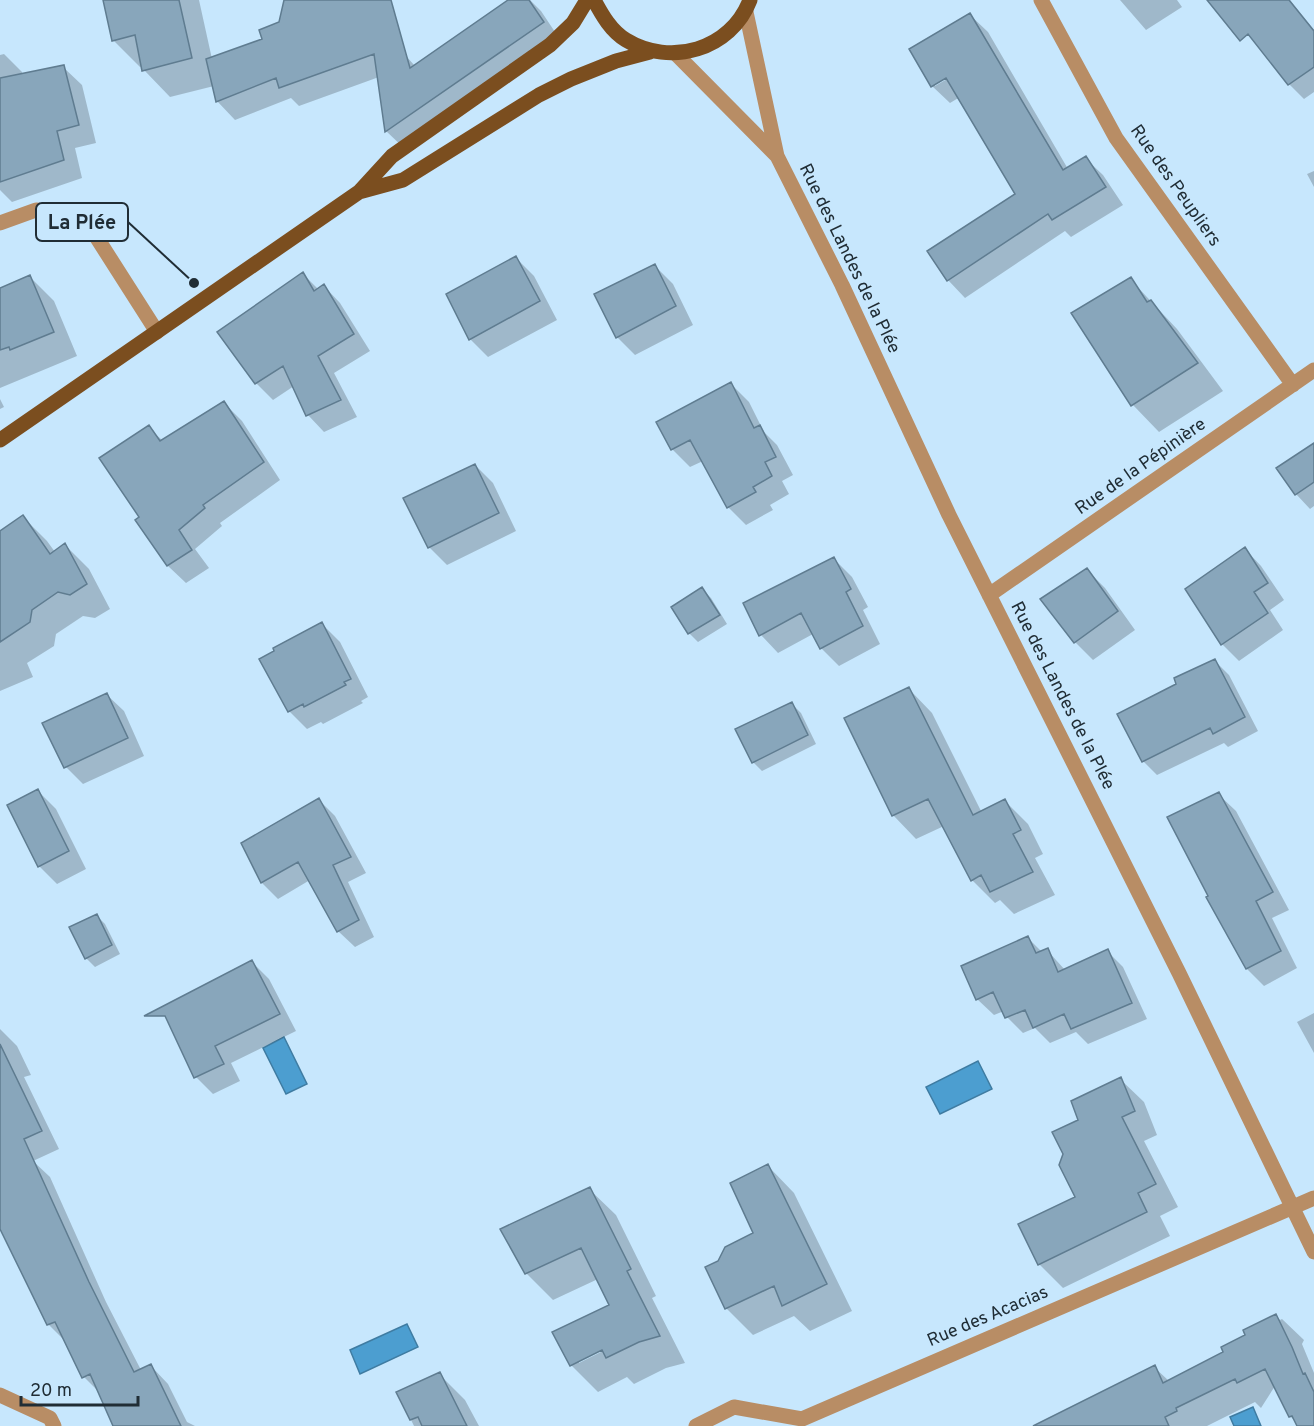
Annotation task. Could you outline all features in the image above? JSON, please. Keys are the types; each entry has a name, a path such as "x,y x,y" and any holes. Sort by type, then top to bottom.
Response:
{"main road":[{"path":"0,440 359,192 392,156 550,45 573,22 587,0"},
{"path":"594,0 604,19 624,39 650,52"},
{"path":"359,192 403,180 539,95 616,61 650,52 676,54 703,48 728,33 748,6"}],"street":[{"name":"Rue des Peupliers","path":"1041,0 1116,138 1293,385"},
{"name":"Rue des Landes de la Plée","path":"748,6 777,156 842,285 915,445 1179,973 1314,1252"},
{"name":"Rue des Landes de la Plée","path":"676,54 777,156"},
{"path":"0,223 36,210 82,216 157,332"},
{"name":"Rue de la Pépinière","path":"989,595 1314,370"},
{"name":"Rue des Acacias","path":"696,1426 734,1407 802,1419 1314,1198"},
{"path":"0,1395 50,1418 54,1426"}],"water":[{"path":"284,1037 307,1084 286,1094 263,1048"},
{"path":"978,1061 992,1089 940,1114 926,1087"},
{"path":"407,1324 418,1347 360,1374 350,1350"},
{"path":"1253,1407 1261,1426 1234,1426 1230,1417"}],"building":[{"path":"103,0 179,0 192,58 142,71 135,35 112,41"},
{"path":"284,0 391,0 410,68 508,0 529,0 544,22 385,132 374,54 279,88 276,78 216,102 206,59 262,39 259,30 279,22"},
{"path":"1207,0 1289,0 1314,31 1314,67 1288,85 1248,34 1240,41"},
{"path":"970,13 1063,170 1086,156 1106,187 1052,220 1048,214 947,281 927,251 1015,194 946,78 931,87 909,49"},
{"path":"64,65 79,125 57,131 64,160 0,182 0,78"},
{"path":"516,256 540,301 469,340 446,294"},
{"path":"655,264 676,306 616,338 594,294"},
{"path":"303,272 314,291 324,284 354,334 318,356 341,400 306,416 283,366 255,384 217,332"},
{"path":"30,275 54,332 10,350 9,347 0,350 0,288"},
{"path":"1131,277 1147,302 1151,300 1198,363 1131,406 1071,313"},
{"path":"731,382 754,428 760,425 776,457 765,462 772,476 753,487 756,492 727,508 690,440 671,450 656,422"},
{"path":"224,401 264,462 203,505 205,508 179,530 192,550 167,566 135,520 139,517 99,458 149,425 160,441"},
{"path":"1314,443 1314,482 1295,495 1276,468"},
{"path":"475,464 499,513 428,548 403,498"},
{"path":"23,515 50,554 65,543 87,584 70,595 58,592 32,610 30,622 0,642 0,531"},
{"path":"1245,547 1268,583 1254,592 1268,613 1221,645 1185,589"},
{"path":"834,557 851,589 846,592 863,626 820,649 801,613 759,636 743,603"},
{"path":"1087,568 1118,611 1074,643 1040,599"},
{"path":"702,587 720,615 688,634 671,607"},
{"path":"322,622 351,679 344,682 346,685 304,707 303,704 288,712 259,659 274,651 273,648"},
{"path":"1215,659 1245,717 1213,734 1210,728 1142,762 1117,714 1176,684 1174,678"},
{"path":"909,687 973,815 1005,799 1021,830 1013,834 1033,872 990,892 981,875 971,881 928,799 892,816 844,718"},
{"path":"107,693 128,738 64,768 42,723"},
{"path":"792,702 808,735 752,763 735,729"},
{"path":"38,789 69,851 38,867 7,805"},
{"path":"1219,792 1273,892 1256,901 1281,951 1246,969 1206,897 1208,896 1167,817"},
{"path":"319,798 351,857 333,865 359,920 337,932 298,862 261,883 241,843"},
{"path":"97,914 112,945 85,959 69,927"},
{"path":"1028,936 1036,953 1048,948 1058,972 1108,949 1132,1003 1071,1029 1064,1014 1033,1028 1025,1010 1005,1018 993,992 976,1000 961,966"},
{"path":"252,960 280,1014 215,1046 224,1064 194,1078 165,1016 144,1016"},
{"path":"0,1044 42,1131 24,1139 89,1282 134,1372 151,1364 181,1426 113,1426 90,1374 82,1378 55,1322 47,1325 0,1229"},
{"path":"1121,1077 1135,1111 1122,1117 1156,1184 1138,1193 1147,1212 1038,1265 1018,1224 1075,1197 1059,1165 1063,1154 1052,1132 1078,1120 1071,1101"},
{"path":"768,1164 827,1284 782,1306 774,1286 725,1309 705,1267 718,1261 725,1247 753,1233 730,1183"},
{"path":"590,1187 631,1269 627,1271 660,1336 639,1342 606,1358 602,1350 570,1366 552,1332 609,1305 581,1248 525,1274 500,1229"},
{"path":"1276,1314 1303,1374 1305,1373 1314,1392 1314,1426 1297,1426 1292,1416 1289,1417 1265,1369 1237,1383 1235,1379 1176,1408 1177,1411 1165,1417 1169,1426 1033,1426 1155,1365 1163,1383 1223,1352 1221,1347 1245,1335 1243,1330"},
{"path":"440,1372 467,1426 422,1426 418,1417 410,1420 396,1392"}],"place":[{"name":"La Plée","path":"194,283"}]}
